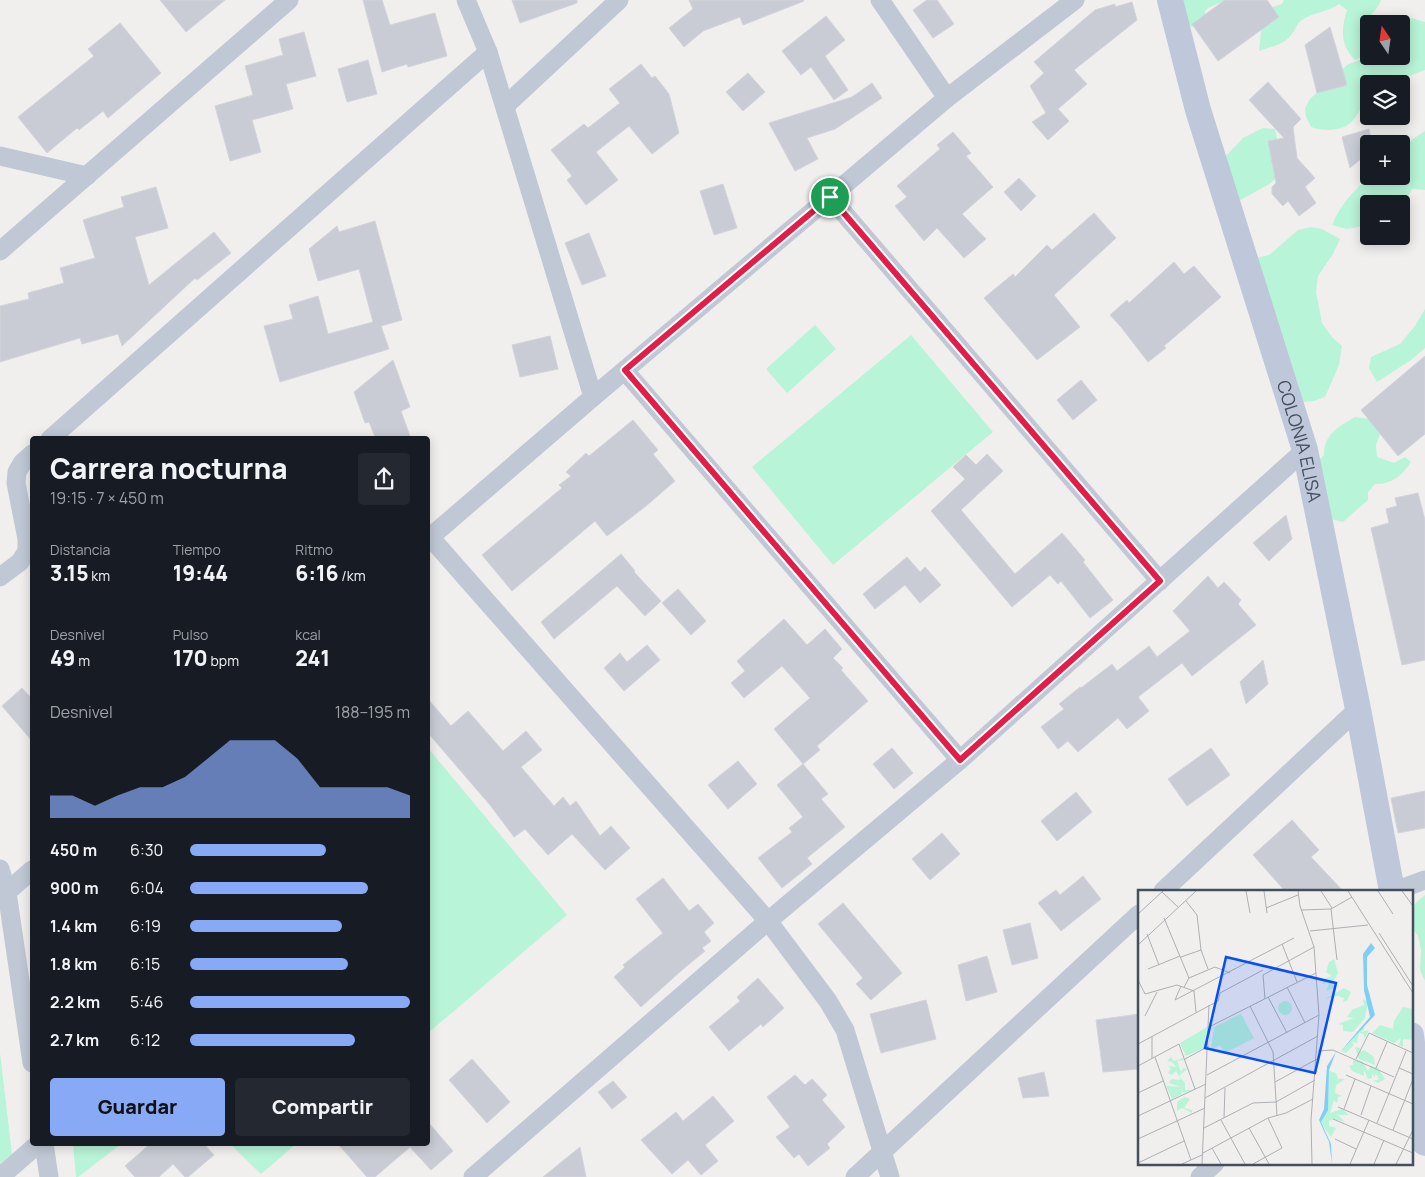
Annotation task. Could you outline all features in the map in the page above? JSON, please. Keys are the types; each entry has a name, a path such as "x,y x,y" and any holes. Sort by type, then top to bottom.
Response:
{"street":[{"path":"0,251 289,0"},
{"path":"466,0 488,52 593,396"},
{"path":"505,106 619,0"},
{"path":"880,0 947,98"},
{"path":"430,537 593,396 947,98 1075,0"},
{"name":"COLONIA ELISA","path":"1170,0 1198,110 1305,450 1394,890"},
{"path":"53,436 488,52"},
{"path":"0,156 86,176"},
{"path":"830,197 1160,581"},
{"path":"625,370 960,760"},
{"path":"473,1177 768,922 960,760 1305,450"},
{"path":"0,577 20,562 27,551 27,539 16,483 17,472 23,462 30,456"},
{"path":"430,539 768,922 828,1001 845,1030 884,1152 890,1177"},
{"path":"1164,890 1358,708"},
{"path":"0,869 7,892 30,1049"},
{"path":"7,892 30,872"},
{"path":"1397,890 1425,880"},
{"path":"855,1177 1138,915"},
{"path":"1412,1043 1425,1143"},
{"path":"0,1177 36,1146"},
{"path":"44,1146 49,1177"},
{"path":"1200,1177 1214,1164"}],"green space":[{"path":"1165,0 1226,0 1208,8 1205,11 1206,16 1198,25 1193,27 1187,25"},
{"path":"1284,0 1381,0 1371,15 1360,15 1360,58 1355,60 1344,43 1343,30 1347,10 1339,4 1302,20 1285,41 1259,51 1263,12 1282,4"},
{"path":"1410,19 1425,22 1425,70 1410,76 1360,75 1360,110 1353,120 1346,126 1331,130 1311,127 1306,117 1305,108 1310,99 1347,65 1360,60 1360,65 1410,65"},
{"path":"1263,128 1275,129 1277,139 1275,158 1277,176 1271,183 1237,202 1221,161 1243,138"},
{"path":"1425,131 1425,190 1412,189 1409,195 1360,195 1360,227 1347,229 1332,225 1348,198 1360,185 1410,185 1410,141"},
{"path":"1311,227 1322,229 1340,239 1333,254 1318,276 1316,292 1322,323 1332,337 1342,346 1339,365 1325,397 1314,401 1300,402 1252,259 1269,255 1298,230"},
{"path":"1425,309 1425,348 1411,360 1377,382 1369,368 1371,357 1400,344 1415,326"},
{"path":"815,325 836,349 787,393 766,369"},
{"path":"911,335 993,432 833,565 752,467"},
{"path":"1355,417 1370,419 1382,428 1376,445 1377,457 1394,463 1405,457 1411,462 1396,478 1386,483 1375,484 1368,492 1368,500 1343,522 1331,519 1318,461 1324,455 1329,436"},
{"path":"430,750 567,915 430,1031"},
{"path":"1425,895 1425,981 1420,970 1421,950 1418,936 1412,928 1412,906"},
{"path":"0,1053 12,1154 0,1164"},
{"path":"73,1146 118,1146 78,1177 76,1177"},
{"path":"232,1146 294,1146 261,1174"}],"building":[{"path":"160,0 225,0 186,32"},
{"path":"363,0 382,0 390,25 435,13 447,56 408,67 407,64 382,72"},
{"path":"512,0 577,0 577,3 520,23"},
{"path":"689,0 804,1 743,25 740,17 703,31 684,47 669,28 693,9"},
{"path":"927,0 937,0 954,24 933,38 913,10"},
{"path":"1225,0 1267,0 1279,17 1218,61 1192,24"},
{"path":"1132,2 1137,20 1074,70 1087,84 1058,109 1069,121 1048,140 1032,122 1046,113 1030,86 1044,73 1034,62 1095,10 1115,4 1115,7"},
{"path":"826,16 845,40 825,56 848,90 834,100 811,67 801,75 782,51"},
{"path":"120,23 161,73 108,118 103,111 79,130 77,128 47,153 18,117 94,56 88,49"},
{"path":"1330,27 1347,85 1317,93 1305,45"},
{"path":"304,32 316,76 286,84 293,109 252,120 261,152 230,161 215,106 253,95 245,66 283,55 279,39"},
{"path":"368,60 377,94 347,102 338,69"},
{"path":"641,64 652,78 655,76 669,94 679,133 652,154 629,126 596,152 618,180 586,205 567,180 572,176 551,150 584,124 588,128 620,103 609,89"},
{"path":"748,73 765,92 743,111 726,92"},
{"path":"1268,82 1301,119 1293,127 1297,158 1315,178 1305,187 1316,203 1299,216 1288,201 1283,206 1272,194 1272,187 1276,183 1268,141 1284,138 1249,100"},
{"path":"872,83 882,98 835,129 807,138 818,159 795,171 769,123 852,97"},
{"path":"1369,129 1370,135 1360,135 1360,160 1350,168 1342,137"},
{"path":"953,132 971,153 966,156 993,187 962,214 986,239 964,258 937,228 924,241 895,206 907,197 897,186 940,149 937,145"},
{"path":"1019,178 1036,196 1021,211 1004,192"},
{"path":"723,184 737,228 714,235 700,191"},
{"path":"156,187 168,228 135,237 149,285 214,232 231,253 197,280 195,278 122,346 118,334 82,344 80,338 0,362 0,306 29,299 28,293 64,283 60,268 95,258 83,220 124,207 121,197"},
{"path":"1094,213 1116,238 1054,295 1080,327 1037,360 984,298 1013,274 1015,277 1047,245 1052,250"},
{"path":"375,221 402,320 381,326 389,349 280,382 264,326 293,319 289,305 318,296 328,334 373,322 359,269 318,281 309,249 337,226 339,232"},
{"path":"589,233 606,276 582,285 565,243"},
{"path":"1174,262 1184,274 1194,266 1221,297 1164,346 1166,348 1148,362 1110,315 1127,300 1129,303"},
{"path":"550,336 558,369 520,377 512,345"},
{"path":"1425,356 1425,434 1398,456 1361,410"},
{"path":"393,360 410,407 401,411 410,436 375,436 369,422 365,423 354,392"},
{"path":"1081,380 1097,400 1073,420 1057,400"},
{"path":"633,420 658,450 653,454 675,481 607,536 595,521 512,591 482,555 562,488 559,485 571,476 566,472 586,453 589,456"},
{"path":"987,454 1003,471 961,510 1015,574 1062,533 1085,560 1083,562 1113,600 1090,618 1061,581 1058,584 1050,575 1012,607 931,511 965,479 953,467 966,455 976,465"},
{"path":"1418,493 1425,520 1425,660 1402,665 1371,528 1389,523 1386,509 1397,506 1395,498"},
{"path":"1286,515 1292,539 1269,561 1253,543"},
{"path":"621,554 634,572 661,601 645,616 617,586 554,639 541,622"},
{"path":"907,557 920,572 925,567 941,585 920,603 905,585 875,609 863,594"},
{"path":"1208,576 1218,588 1224,582 1241,600 1238,604 1256,625 1192,676 1182,663 1138,697 1149,711 1127,729 1118,718 1078,752 1068,741 1058,749 1041,727 1064,709 1059,704 1112,664 1117,671 1149,646 1157,657 1190,631 1173,611"},
{"path":"678,589 706,621 691,635 662,603"},
{"path":"784,619 807,645 825,629 842,649 833,658 868,701 817,746 820,750 803,764 774,729 810,698 782,666 744,698 731,683 745,671 737,661"},
{"path":"647,645 660,660 624,691 604,668 620,653 627,662"},
{"path":"1263,660 1268,684 1246,704 1240,682"},
{"path":"22,688 30,697 30,739 2,706"},
{"path":"430,701 451,726 468,711 503,751 526,731 542,750 521,767 554,806 563,797 570,806 576,801 600,836 611,826 630,848 605,870 572,834 548,855 525,829 514,837 490,805 430,735"},
{"path":"892,748 913,773 894,789 873,764"},
{"path":"1211,748 1230,775 1187,806 1168,779"},
{"path":"738,761 757,784 728,809 708,785"},
{"path":"803,764 828,794 821,799 845,827 807,858 812,864 782,888 758,858 792,832 789,828 803,817 777,785"},
{"path":"1425,791 1425,828 1398,833 1391,798"},
{"path":"1076,792 1092,812 1057,841 1041,821"},
{"path":"1292,820 1319,850 1311,857 1342,890 1284,890 1253,855"},
{"path":"942,833 960,854 930,880 912,859"},
{"path":"1083,876 1101,899 1061,931 1038,903 1056,890 1060,895"},
{"path":"663,878 689,911 698,904 714,923 704,932 711,941 702,948 705,951 641,1007 614,977 625,967 623,965 663,933 636,899"},
{"path":"843,903 902,973 871,1000 856,984 863,978 818,924"},
{"path":"1030,923 1038,958 1012,965 1003,930"},
{"path":"987,956 997,992 966,1001 958,965"},
{"path":"758,978 784,1008 763,1027 761,1024 729,1051 709,1027 740,1001 737,997"},
{"path":"926,1000 936,1039 881,1053 870,1014"},
{"path":"1138,1014 1138,1069 1103,1072 1096,1020"},
{"path":"472,1059 510,1102 487,1123 449,1080"},
{"path":"1044,1072 1049,1096 1023,1098 1018,1078"},
{"path":"795,1075 805,1085 812,1079 827,1095 822,1100 845,1127 827,1144 830,1148 808,1166 799,1154 794,1158 776,1137 790,1127 767,1097"},
{"path":"613,1081 627,1097 612,1109 598,1092"},
{"path":"713,1096 734,1121 705,1145 718,1161 701,1175 688,1160 672,1174 641,1140 676,1112 683,1121"},
{"path":"430,1124 453,1151 431,1170 410,1147 375,1177 367,1177 340,1146 430,1146"},
{"path":"148,1146 206,1146 214,1155 188,1177 185,1177 173,1164 159,1177 135,1177 125,1166"},
{"path":"580,1147 586,1177 543,1177"}],"route":[{"path":"830,197 1160,581 960,760 625,370 830,197"}]}
